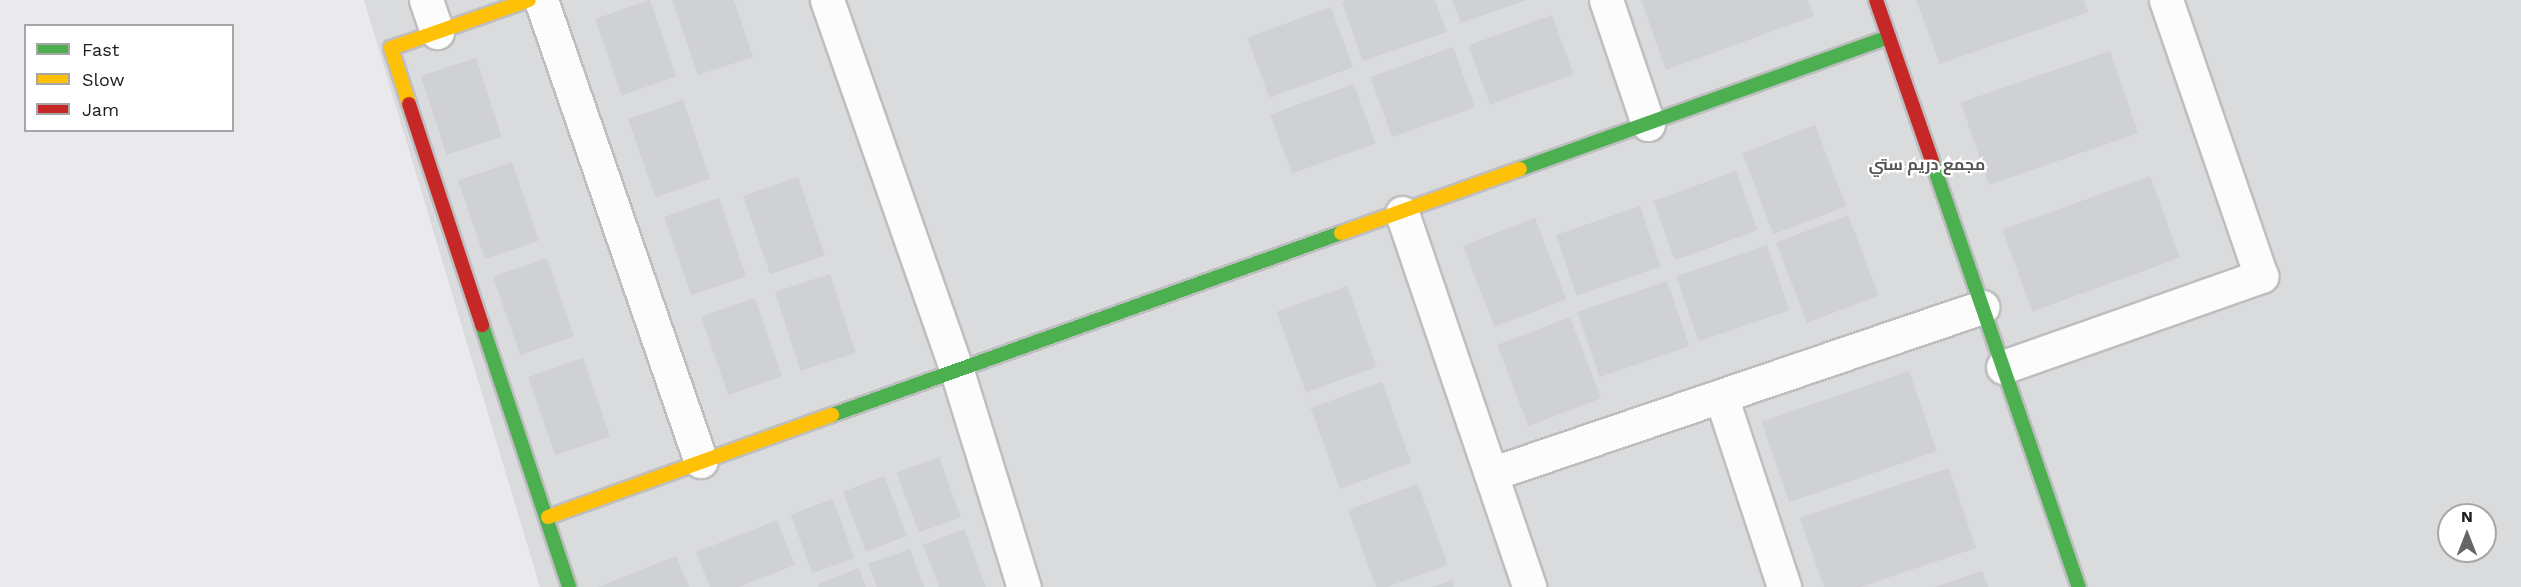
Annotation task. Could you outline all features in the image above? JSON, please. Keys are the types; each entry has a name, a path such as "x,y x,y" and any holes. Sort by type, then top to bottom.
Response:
{"street":[{"path":"426,0 437,32"},
{"path":"529,0 391,48 548,517 569,587"},
{"path":"541,0 701,461"},
{"path":"827,0 956,368 1024,587"},
{"path":"1606,0 1648,124"},
{"path":"1876,0 2079,587"},
{"path":"2002,367 2261,276 2166,0"},
{"path":"548,517 956,368 1402,213 1889,37"},
{"path":"1402,213 1529,587"},
{"path":"1491,474 1982,307"},
{"path":"1721,396 1784,587"}],"shaded area":[{"path":"364,0 2521,0 2521,587 540,587"}],"building":[{"path":"650,0 676,77 622,95 595,19"},
{"path":"672,0 734,0 753,57 698,75"},
{"path":"1348,0 1435,0 1447,32 1363,61 1342,2"},
{"path":"1452,0 1527,0 1461,23"},
{"path":"1641,0 1808,0 1814,16 1666,70"},
{"path":"1916,0 2084,0 2088,12 1940,64"},
{"path":"1331,7 1353,67 1269,98 1247,37"},
{"path":"1552,15 1574,74 1490,105 1468,45"},
{"path":"1453,47 1475,107 1392,137 1370,77"},
{"path":"2110,51 2138,133 1989,185 1961,102"},
{"path":"476,58 502,137 446,155 421,76"},
{"path":"1354,84 1376,143 1292,174 1270,114"},
{"path":"683,100 710,178 655,197 628,119"},
{"path":"1815,125 1846,206 1773,234 1742,153"},
{"path":"512,162 539,240 485,259 458,181"},
{"path":"1736,171 1758,230 1675,260 1653,201"},
{"path":"2150,176 2180,258 2032,311 2002,230"},
{"path":"798,177 825,255 770,274 743,196"},
{"path":"719,198 746,276 691,295 664,217"},
{"path":"1640,206 1661,267 1577,295 1556,235"},
{"path":"1848,215 1879,295 1807,323 1776,243"},
{"path":"1535,218 1566,299 1494,327 1463,246"},
{"path":"1767,245 1789,310 1699,341 1676,276"},
{"path":"547,258 574,336 520,355 493,277"},
{"path":"830,274 856,353 800,371 775,292"},
{"path":"1667,281 1689,346 1600,377 1577,312"},
{"path":"1347,286 1376,367 1306,392 1277,312"},
{"path":"755,298 782,376 728,395 701,317"},
{"path":"1570,317 1601,398 1528,426 1497,345"},
{"path":"583,358 610,436 555,455 528,377"},
{"path":"1909,371 1937,451 1789,502 1761,422"},
{"path":"1382,382 1411,463 1340,489 1311,408"},
{"path":"939,457 961,517 919,533 897,472"},
{"path":"1949,468 1976,548 1860,587 1824,587 1800,518"},
{"path":"884,476 907,536 866,552 843,492"},
{"path":"1418,484 1448,565 1387,587 1376,587 1348,510"},
{"path":"833,499 855,558 812,574 791,514"},
{"path":"777,520 795,565 739,587 710,587 696,552"},
{"path":"964,529 986,587 939,587 923,545"},
{"path":"910,549 924,587 877,587 868,564"},
{"path":"676,556 689,587 598,587"},
{"path":"859,568 866,587 819,587 818,584"},
{"path":"1982,571 1988,587 1935,587"},
{"path":"1452,580 1454,587 1433,587"}],"traffic: fast":[{"path":"1520,169 1889,37"},
{"path":"1932,161 2079,587"},
{"path":"832,415 1341,233"},
{"path":"482,325 569,587"}],"traffic: slow":[{"path":"409,104 391,48 529,0"},
{"path":"1341,233 1520,169"},
{"path":"548,517 832,415"}],"traffic: jam":[{"path":"1876,0 1932,161"},
{"path":"409,104 482,325"}],"district":[{"name":"مجمع دريم ستي","path":"1927,165"}]}
